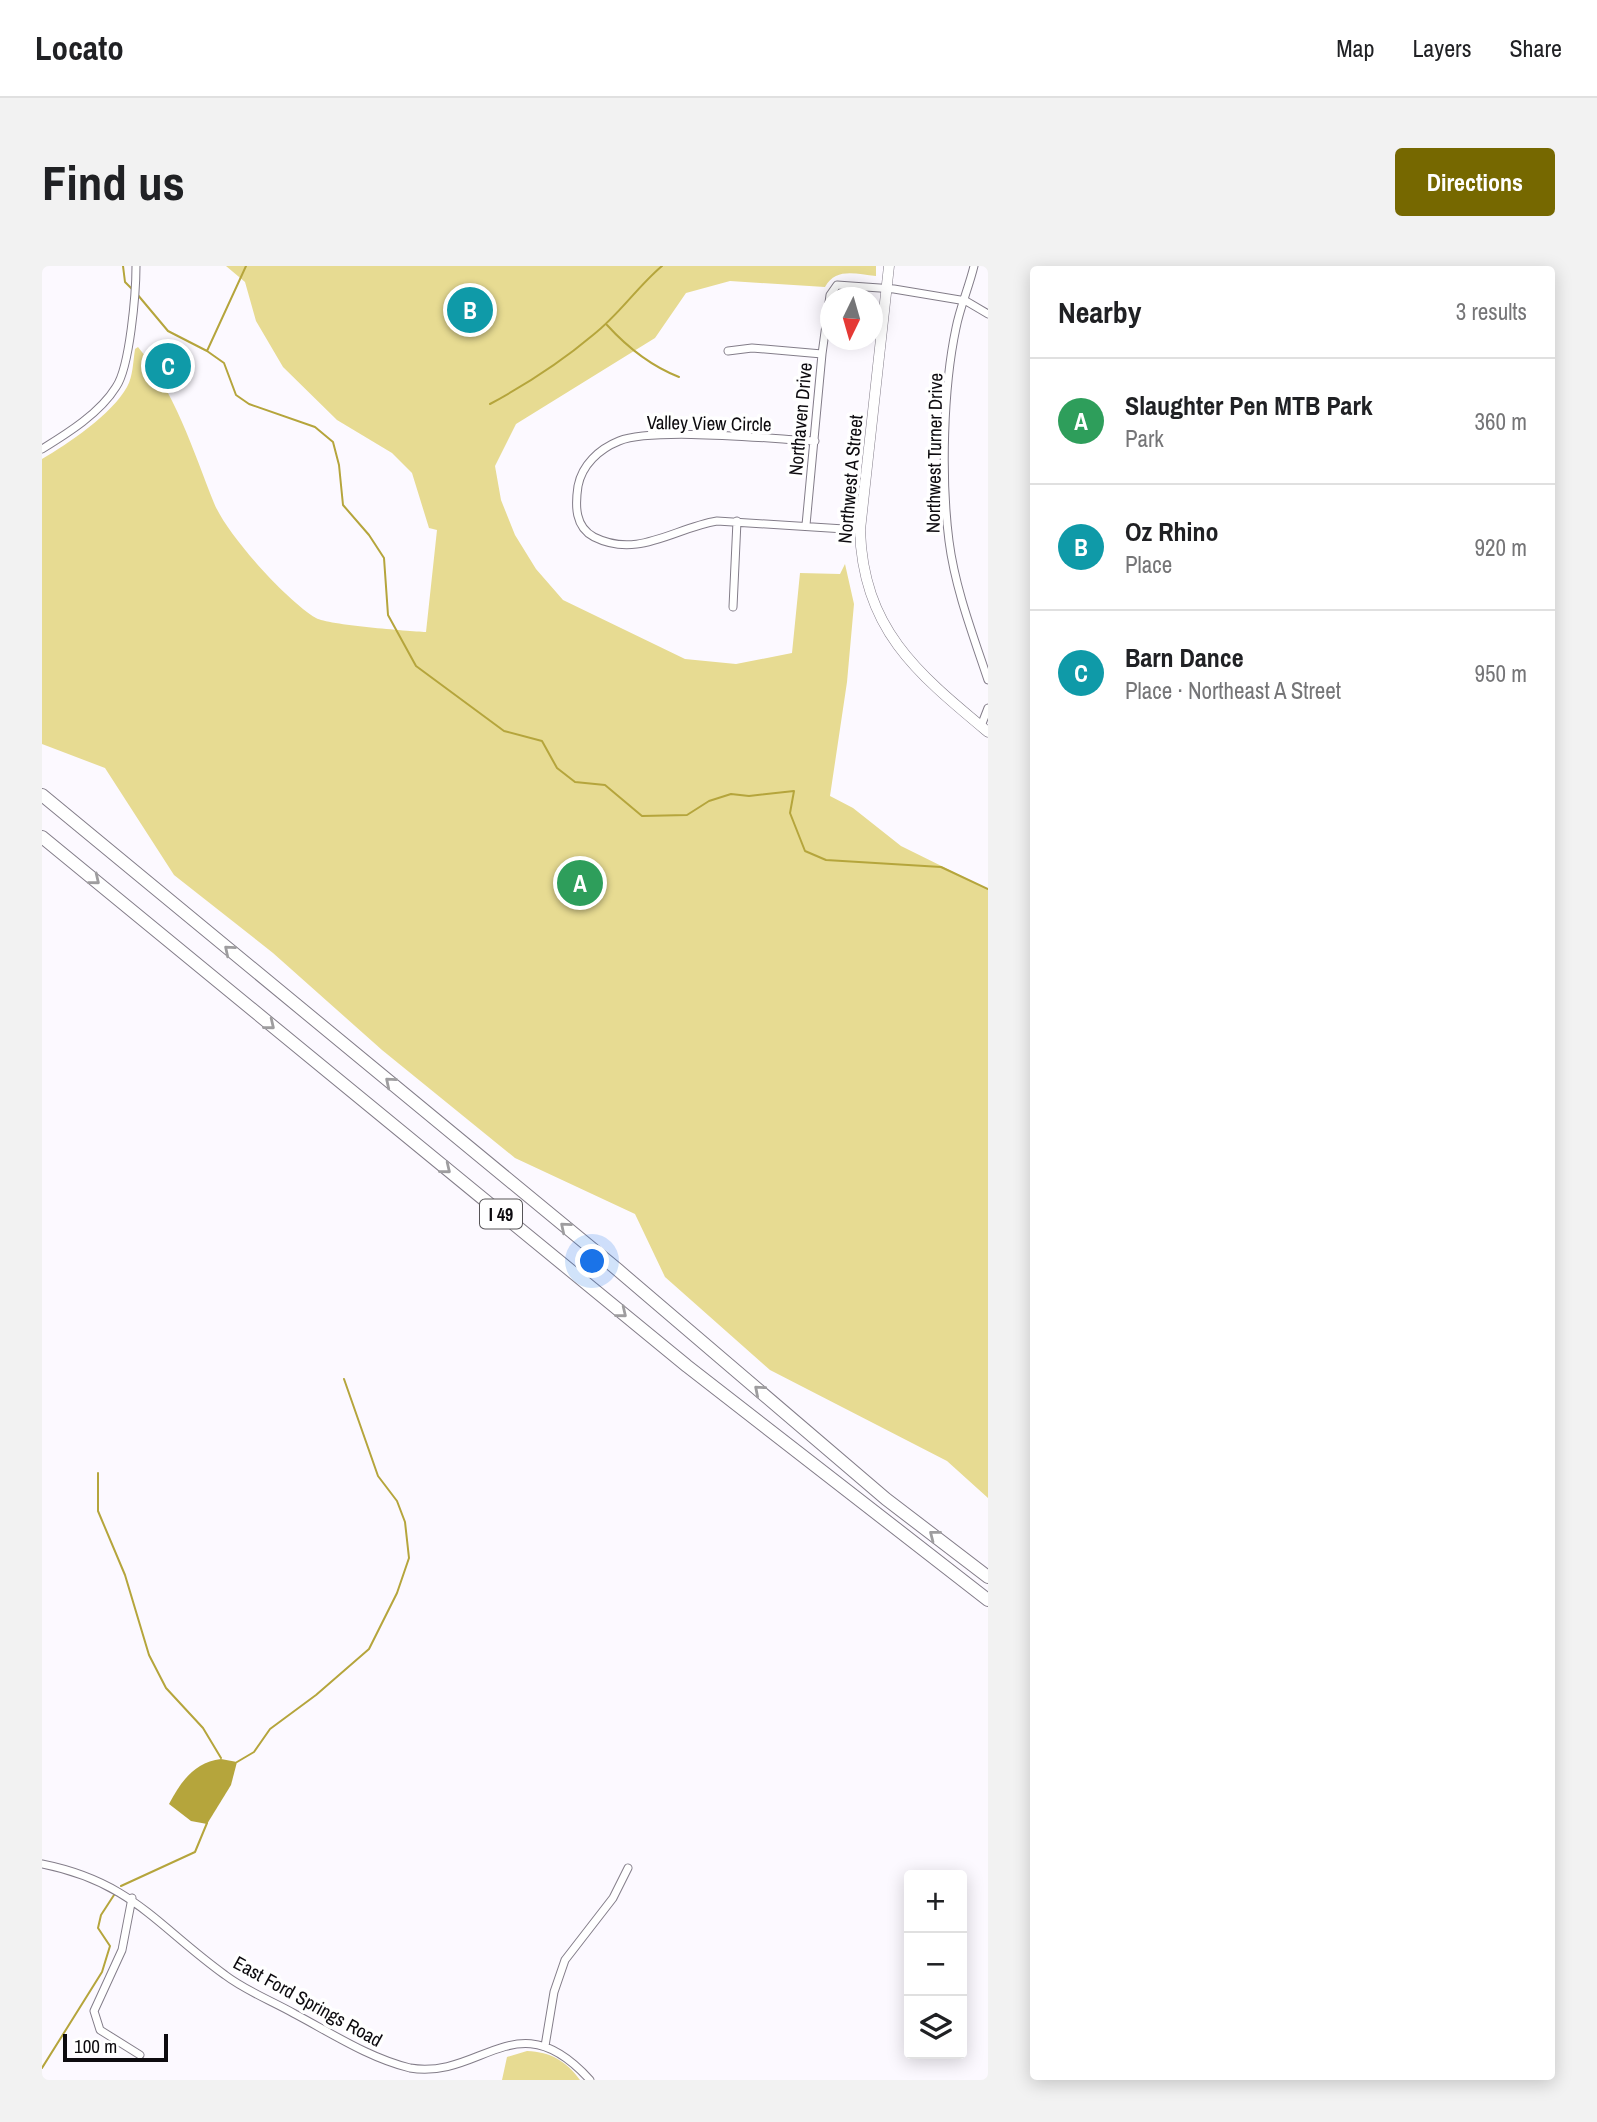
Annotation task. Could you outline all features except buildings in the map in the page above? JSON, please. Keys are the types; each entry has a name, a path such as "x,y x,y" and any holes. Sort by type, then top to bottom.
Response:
{"highway":[{"name":"I 49","path":"42,795 618,1270 886,1499 988,1577"},
{"name":"I 49","path":"42,837 687,1366 988,1600"}],"street":[{"name":"Northwest A Street","path":"889,266 860,530 861,566 875,610 898,647 916,668 984,729"},
{"name":"Northwest Turner Drive","path":"974,266 966,301 956,326 948,380 949,542 963,603 988,680"},
{"path":"42,449 93,412 117,387 122,377 136,268"},
{"name":"Northaven Drive","path":"806,524 830,295 837,285 887,289"},
{"path":"887,289 966,301 988,314"},
{"path":"729,351 752,348 822,354"},
{"name":"Valley View Circle","path":"815,441 691,437 622,440 602,449 584,468 579,480 578,522 591,536 609,544 633,546 698,524 737,521 860,530"},
{"path":"733,607 737,521"},
{"path":"984,729 988,708"},
{"name":"East Ford Springs Road","path":"42,1864 85,1875 132,1898 228,1977 381,2059 413,2069 440,2069 526,2045 545,2046"},
{"path":"590,2080 568,2058 545,2046 554,1992 565,1960 613,1898 628,1868"},
{"path":"132,1898 122,1950 94,2011 100,2030 140,2055"}],"shaded area":[{"path":"226,266 876,266 876,276 841,274 825,287 730,281 686,293 655,338 516,424 495,466 501,500 515,535 536,569 563,600 685,659 736,664 792,653 800,573 840,574 845,564 854,604 847,682 830,796 853,808 901,846 988,889 988,1498 947,1461 770,1370 665,1277 635,1214 515,1158 382,1050 273,953 174,875 105,768 42,744 42,459 89,428 111,408 129,383 135,349 138,347 173,402 221,516 244,549 274,583 304,609 323,621 426,632 437,530 429,528 412,473 392,453 337,420 283,367 256,321 245,282"},
{"path":"221,1759 237,1762 231,1785 207,1824 191,1821 169,1804 196,1768"},
{"path":"527,2051 543,2053 557,2059 580,2080 502,2080 507,2057"}],"waterway":[{"path":"123,266 125,282 133,290"},
{"path":"246,266 207,351 224,363 236,395 249,404 315,427 333,442 339,465 343,505 369,535 384,558 388,615 416,666 504,731 542,741 557,768 575,782 605,785 642,816 687,815 709,801 731,794 749,796 794,791 790,813 805,851 826,860 941,867 988,889"},
{"path":"490,404 517,389 581,345 611,319 662,266"},
{"path":"137,294 168,331 207,351"},
{"path":"607,325 640,356 679,377"},
{"path":"237,1762 254,1752 270,1729 316,1695 369,1649 397,1593 409,1558 405,1522 397,1501 378,1476 344,1379"},
{"path":"98,1473 98,1511 125,1575 149,1655 166,1688 203,1728 221,1758"},
{"path":"121,1886 195,1852 207,1823"},
{"path":"42,2068 102,1972 110,1946 98,1928 101,1915 114,1895"}],"place":[{"name":"Oz Rhino","path":"470,310"},
{"name":"Barn Dance","path":"168,366"},
{"name":"Slaughter Pen MTB Park","path":"580,883"}]}
